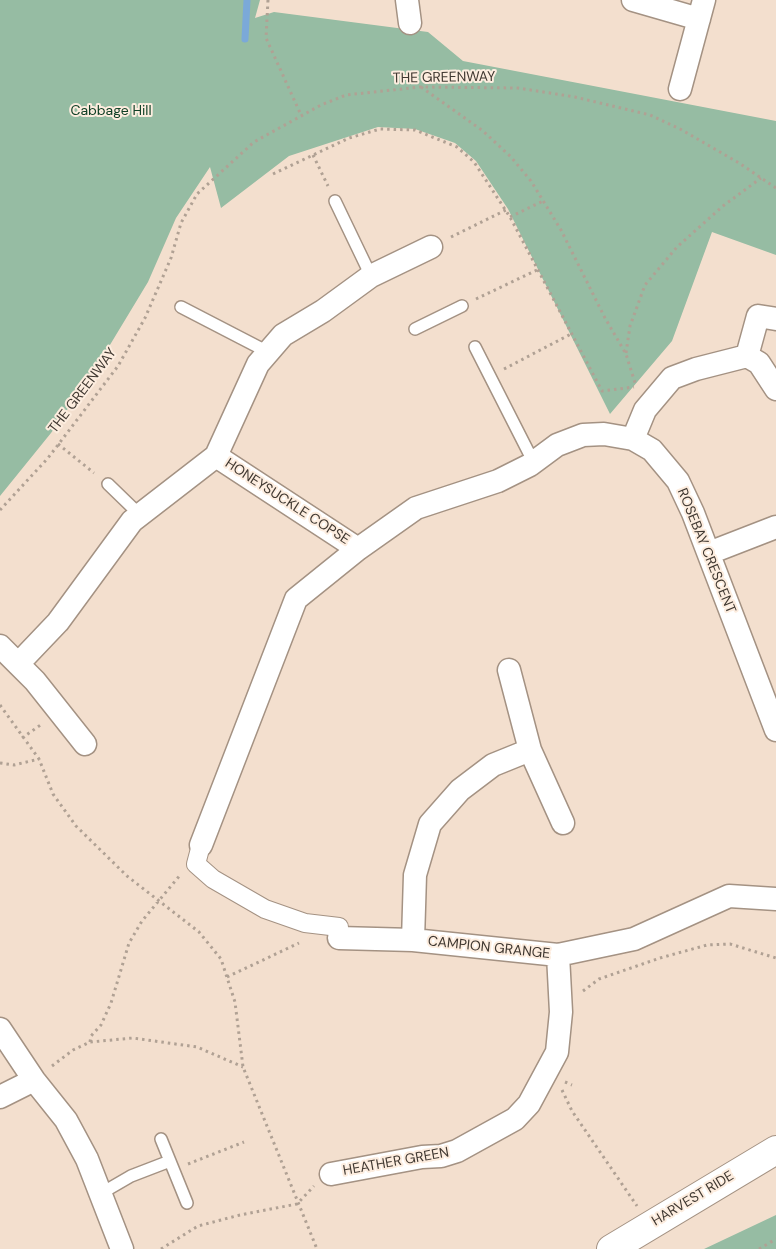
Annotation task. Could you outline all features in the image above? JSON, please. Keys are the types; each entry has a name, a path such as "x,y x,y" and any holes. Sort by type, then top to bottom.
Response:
{"street":[{"path":"407,0 410,23"},
{"path":"633,0 702,10 680,89"},
{"name":"HONEYSUCKLE COPSE","path":"18,664 58,622 132,521 216,456 258,364 266,351 283,335 323,311 371,276 430,248"},
{"path":"747,356 758,316 776,319"},
{"path":"633,439 645,410 644,395 672,378 696,369 747,356 759,363 776,389"},
{"name":"ROSEBAY CRESCENT","path":"199,853 296,599 358,549 416,508 498,481 534,463 557,446 583,435 604,434 633,439 652,450 678,481 709,554 776,730"},
{"name":"HONEYSUCKLE COPSE","path":"216,456 358,549"},
{"path":"709,554 776,528"},
{"path":"0,646 18,664 85,744"},
{"path":"509,670 530,750 563,823"},
{"path":"412,940 415,875 430,824 460,790 493,765 530,750"},
{"path":"199,853 196,864 213,879 265,909 305,923 339,927 339,938"},
{"name":"CAMPION GRANGE","path":"339,938 412,940 558,955 634,939 729,896 776,900"},
{"name":"HEATHER GREEN","path":"331,1174 449,1154 515,1119 533,1097 557,1052 561,1012 558,955"},
{"path":"0,1029 34,1080 66,1120 87,1159 122,1249"},
{"path":"0,1097 34,1080"},
{"name":"HARVEST RIDE","path":"611,1249 776,1150"}],"lane":[{"path":"335,201 371,276"},
{"path":"415,329 462,306"},
{"path":"181,307 266,351"},
{"path":"475,347 534,463"},
{"path":"108,484 140,515"},
{"path":"160,1139 187,1202"},
{"path":"100,1194 131,1176 172,1166"}],"path":[{"path":"268,0 266,38 301,115"},
{"path":"273,174 349,138 380,129 415,130 457,147 474,162 506,210 602,391 644,395 626,354 532,181 511,157 483,131 420,87"},
{"name":"THE GREENWAY","path":"0,510 58,444 118,366 145,318 171,258 181,223 197,194 254,142 301,115 346,95 420,87 518,88 575,97 626,108 650,115 680,128 776,188"},
{"path":"313,155 335,201"},
{"path":"626,354 630,326 644,285 677,247 723,206 761,178"},
{"path":"510,217 543,201"},
{"path":"430,248 506,210"},
{"path":"462,306 538,269"},
{"path":"490,376 571,334"},
{"path":"58,444 108,484"},
{"path":"0,705 39,759 53,794 76,826 127,876 160,900 213,946 222,958 235,1002 243,1067 297,1204 317,1249"},
{"path":"0,763 14,765 39,759"},
{"path":"90,1042 91,1036 101,1025 111,1003 129,942 142,921 175,879 199,853"},
{"path":"227,977 308,939 339,938"},
{"path":"578,994 599,979 660,958 707,945 730,944 776,958"},
{"path":"34,1080 73,1050 90,1042 133,1038 158,1040 197,1047 243,1067"},
{"path":"560,1080 572,1111 640,1210"},
{"path":"172,1166 244,1142"},
{"path":"161,1249 198,1226 240,1215 297,1204"},
{"path":"759,1249 776,1239"}],"green space":[{"name":"Cabbage Hill","path":"0,0 260,0 255,18 274,12 428,32 463,61 776,121 776,255 712,232 672,341 610,414 508,209 476,161 455,143 415,129 378,127 289,156 221,208 210,167 176,218 148,282 96,368 51,433 0,496"},
{"path":"776,1215 776,1249 704,1249"}],"waterway":[{"path":"245,39 247,0"}]}
